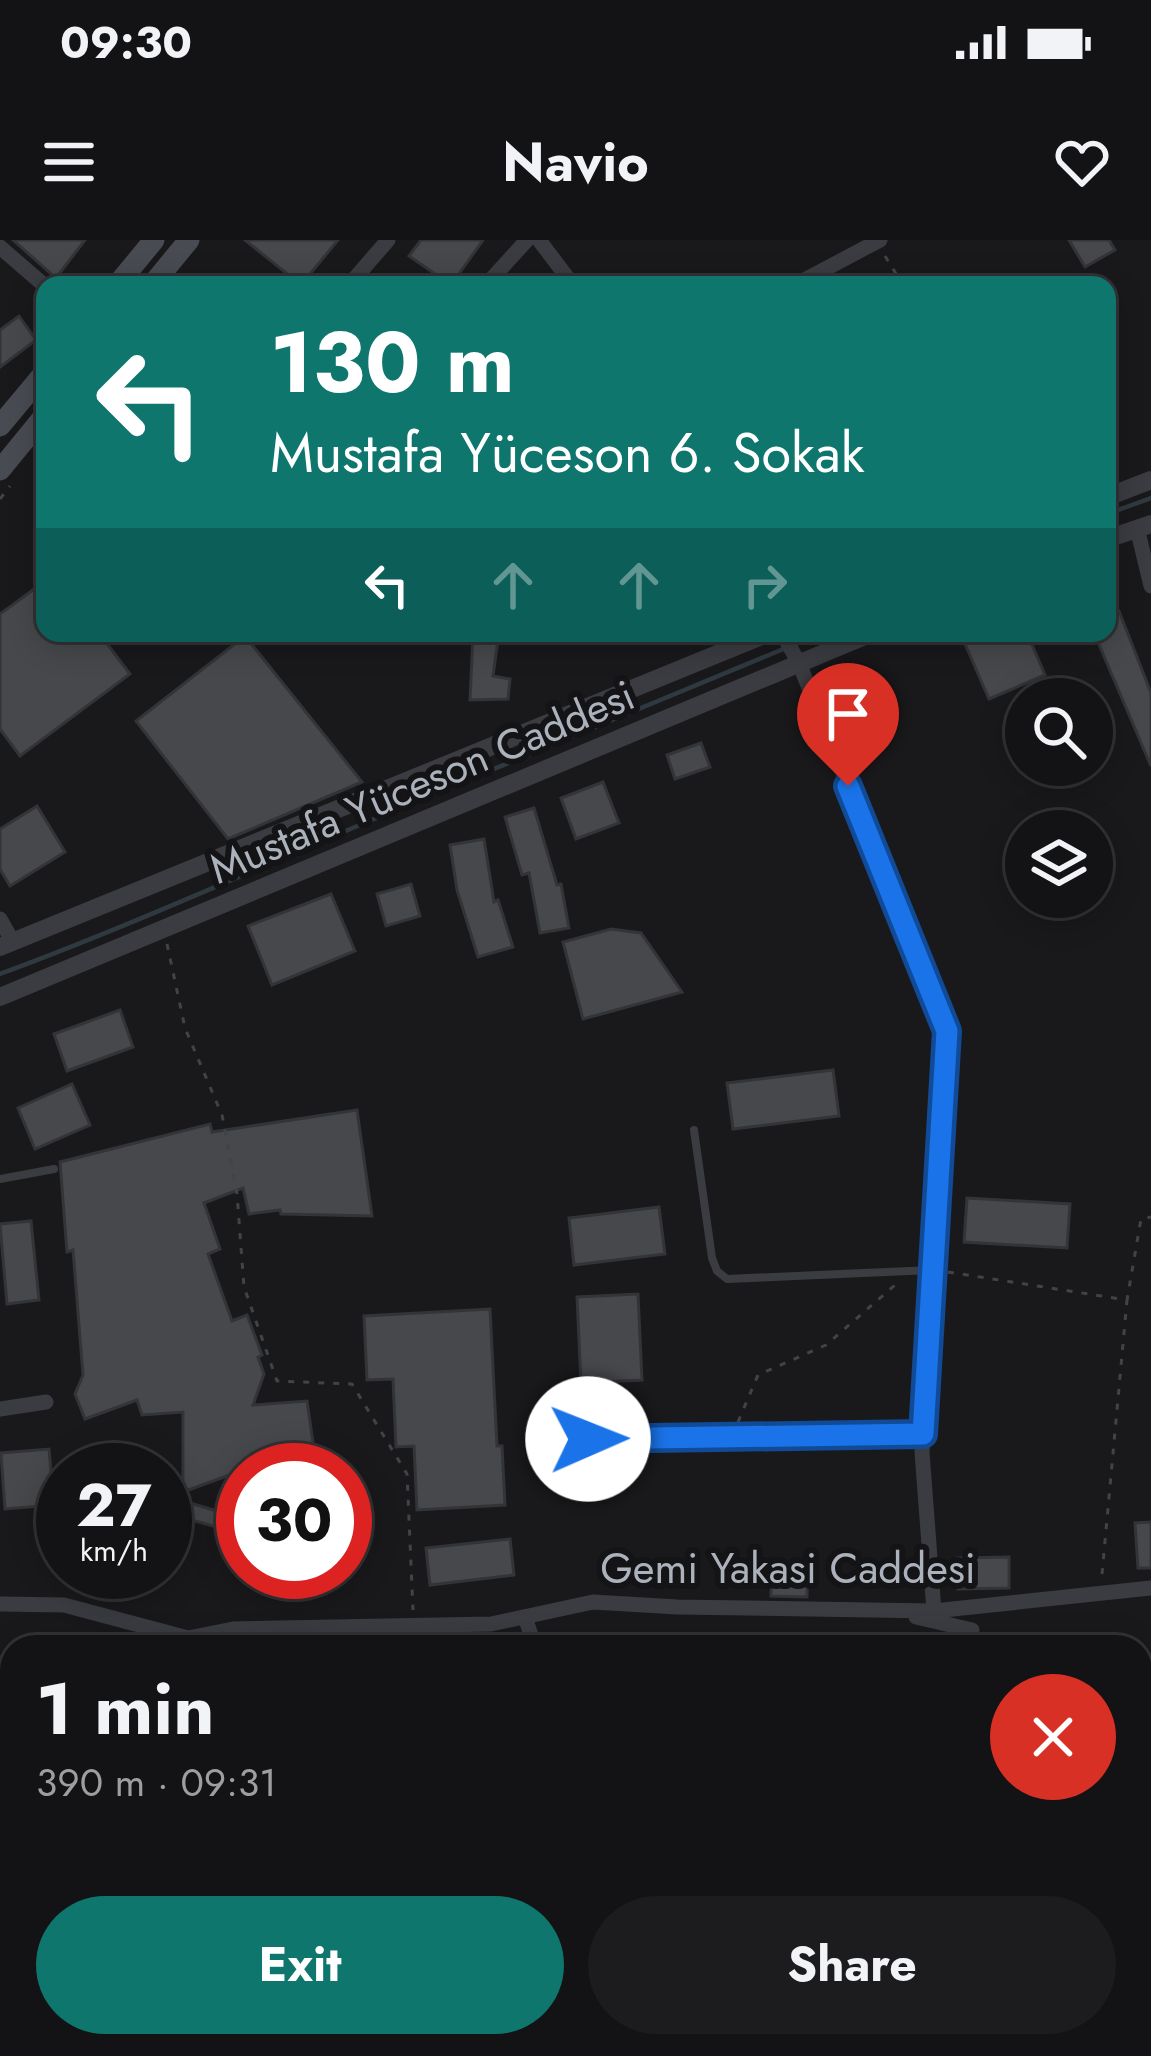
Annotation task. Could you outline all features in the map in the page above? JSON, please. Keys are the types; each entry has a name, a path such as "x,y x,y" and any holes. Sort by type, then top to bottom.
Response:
{"main road":[{"path":"124,276 154,240"},
{"path":"159,276 189,240"},
{"path":"0,426 36,382"},
{"path":"0,470 36,427"}],"street":[{"path":"357,276 388,240"},
{"path":"494,276 526,240"},
{"path":"539,240 566,276"},
{"path":"808,276 853,246 878,241"},
{"path":"0,247 36,278"},
{"path":"1116,494 1151,480"},
{"path":"1144,526 1151,586"},
{"path":"786,645 947,1031 923,1434 934,1611"},
{"name":"Mustafa Yüceson Caddesi","path":"0,997 164,929 786,645"},
{"name":"Mustafa Yüceson Caddesi","path":"7,944 786,645"},
{"path":"0,919 7,944"},
{"path":"0,1408 46,1402"},
{"path":"588,1439 923,1434"},
{"name":"Gemi Yakasi Caddesi","path":"199,1635 233,1629 491,1624 593,1601 909,1612 1151,1588"},
{"name":"Gemi Yakasi Caddesi","path":"0,1604 64,1605 180,1635"},
{"path":"909,1612 916,1618 972,1630"},
{"path":"525,1617 531,1635"}],"lane":[{"path":"694,1130 712,1258 721,1276 733,1282 933,1270"},
{"path":"0,1179 54,1169"}],"path":[{"path":"878,241 898,276"},
{"path":"164,929 185,1028 222,1115 237,1194 244,1287 277,1381 352,1384 407,1474 413,1624"},
{"path":"1101,1591 1127,1300 1141,1219 1151,1217"},
{"path":"933,1270 1127,1300"},
{"path":"732,1437 758,1375 826,1345 892,1291 900,1272"}],"building":[{"path":"13,240 85,240 54,276"},
{"path":"245,240 338,240 308,276 290,276"},
{"path":"421,240 483,240 457,276 438,276 409,256"},
{"path":"1069,240 1109,240 1115,250 1085,267"},
{"path":"19,316 36,340 0,367 0,330"},
{"path":"36,588 36,642 106,642 130,674 20,756 0,729 0,614"},
{"path":"1116,612 1151,693 1151,766 1098,642 1116,642"},
{"path":"237,642 250,642 362,782 228,839 136,721"},
{"path":"473,642 498,642 493,676 510,679 508,699 470,700"},
{"path":"964,642 1031,642 1045,675 1005,678 1005,692 989,699"},
{"path":"701,743 710,767 675,779 667,755"},
{"path":"603,782 619,823 576,839 561,798"},
{"path":"37,806 65,852 10,886 0,869 0,829"},
{"path":"534,808 557,885 561,884 569,928 540,933 529,873 522,875 505,817"},
{"path":"484,839 494,902 498,900 513,947 478,957 457,890 450,845"},
{"path":"411,884 420,916 386,926 377,894"},
{"path":"331,894 355,951 272,985 248,926"},
{"path":"611,929 641,933 682,992 583,1019 563,942"},
{"path":"120,1010 133,1047 67,1071 54,1034"},
{"path":"833,1070 839,1116 733,1129 727,1083"},
{"path":"72,1084 90,1125 35,1149 18,1108"},
{"path":"357,1110 372,1216 281,1214 280,1210 249,1214 243,1188 204,1203 220,1249 208,1254 232,1321 247,1315 262,1355 258,1357 264,1374 253,1405 307,1401 313,1443 216,1443 216,1480 192,1489 192,1443 183,1443 183,1412 142,1415 137,1400 85,1419 75,1394 83,1375 60,1162 210,1124 212,1132"},
{"path":"967,1198 1070,1204 1067,1248 964,1242"},
{"path":"659,1207 665,1254 574,1265 569,1218"},
{"path":"31,1221 39,1300 7,1304 0,1224"},
{"path":"638,1294 642,1380 581,1383 577,1297"},
{"path":"490,1309 505,1505 417,1510 414,1446 396,1447 393,1379 367,1380 364,1316"},
{"path":"36,1450 36,1506 5,1509 1,1453"},
{"path":"192,1504 216,1511 216,1527 192,1520"},
{"path":"1151,1522 1151,1568 1138,1568 1135,1523"},
{"path":"510,1539 514,1575 430,1585 426,1548"},
{"path":"1009,1557 1009,1588 958,1589 957,1558"},
{"path":"772,1561 808,1562 807,1597 771,1596"}],"waterway":[{"path":"1116,511 1151,498"},
{"path":"0,974 800,642"}],"route":[{"path":"588,1439 923,1434 947,1031 848,786"}]}
